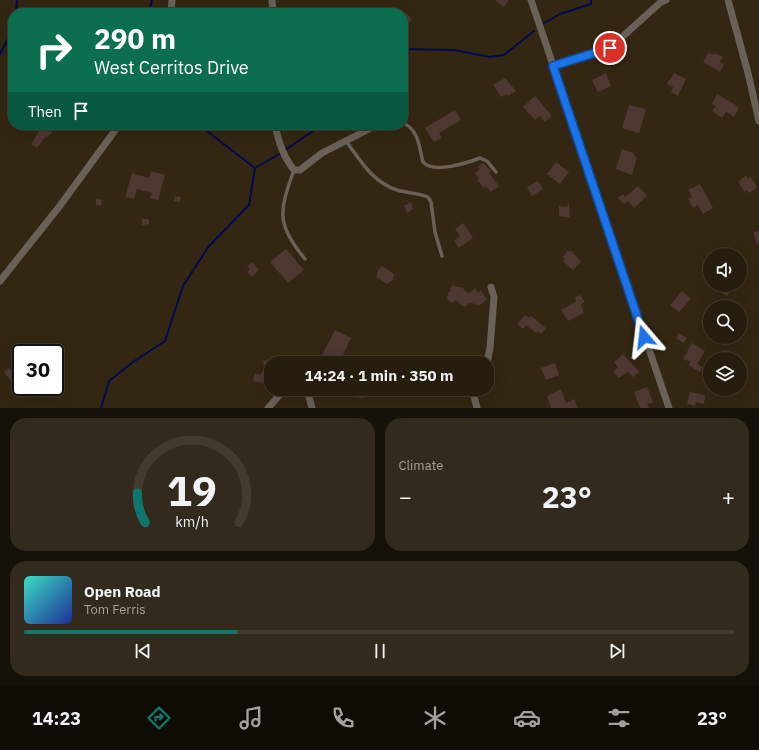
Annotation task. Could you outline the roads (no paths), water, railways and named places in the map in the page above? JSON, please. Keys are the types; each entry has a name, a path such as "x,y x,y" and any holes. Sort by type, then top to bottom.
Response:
{"street":[{"path":"531,0 668,408"},
{"path":"553,66 610,48 661,2 666,0"},
{"path":"728,0 759,121"},
{"path":"0,281 59,207 115,130"},
{"path":"277,130 280,145 294,170 300,170 322,153 369,130"},
{"path":"488,356 494,297 491,288"},
{"path":"268,408 279,396"},
{"path":"309,396 312,408"},
{"path":"474,396 477,408"}],"lane":[{"path":"408,127 416,135 425,165 433,167 461,165 480,158 487,161 496,172"},
{"path":"346,141 360,160 380,182 397,190 428,197 431,202 435,232 442,256"},
{"path":"294,170 284,200 283,218 287,235 305,259"}],"waterway":[{"path":"16,8 17,0"},
{"path":"150,8 152,0"},
{"path":"544,23 560,14 591,4 591,0"},
{"path":"408,49 455,50 490,57 504,55 534,31"},
{"path":"0,54 8,39"},
{"path":"206,130 255,168"},
{"path":"285,150 315,130"},
{"path":"101,408 109,381 133,362 165,341 183,286 209,246 249,205 255,168 281,153"}]}
